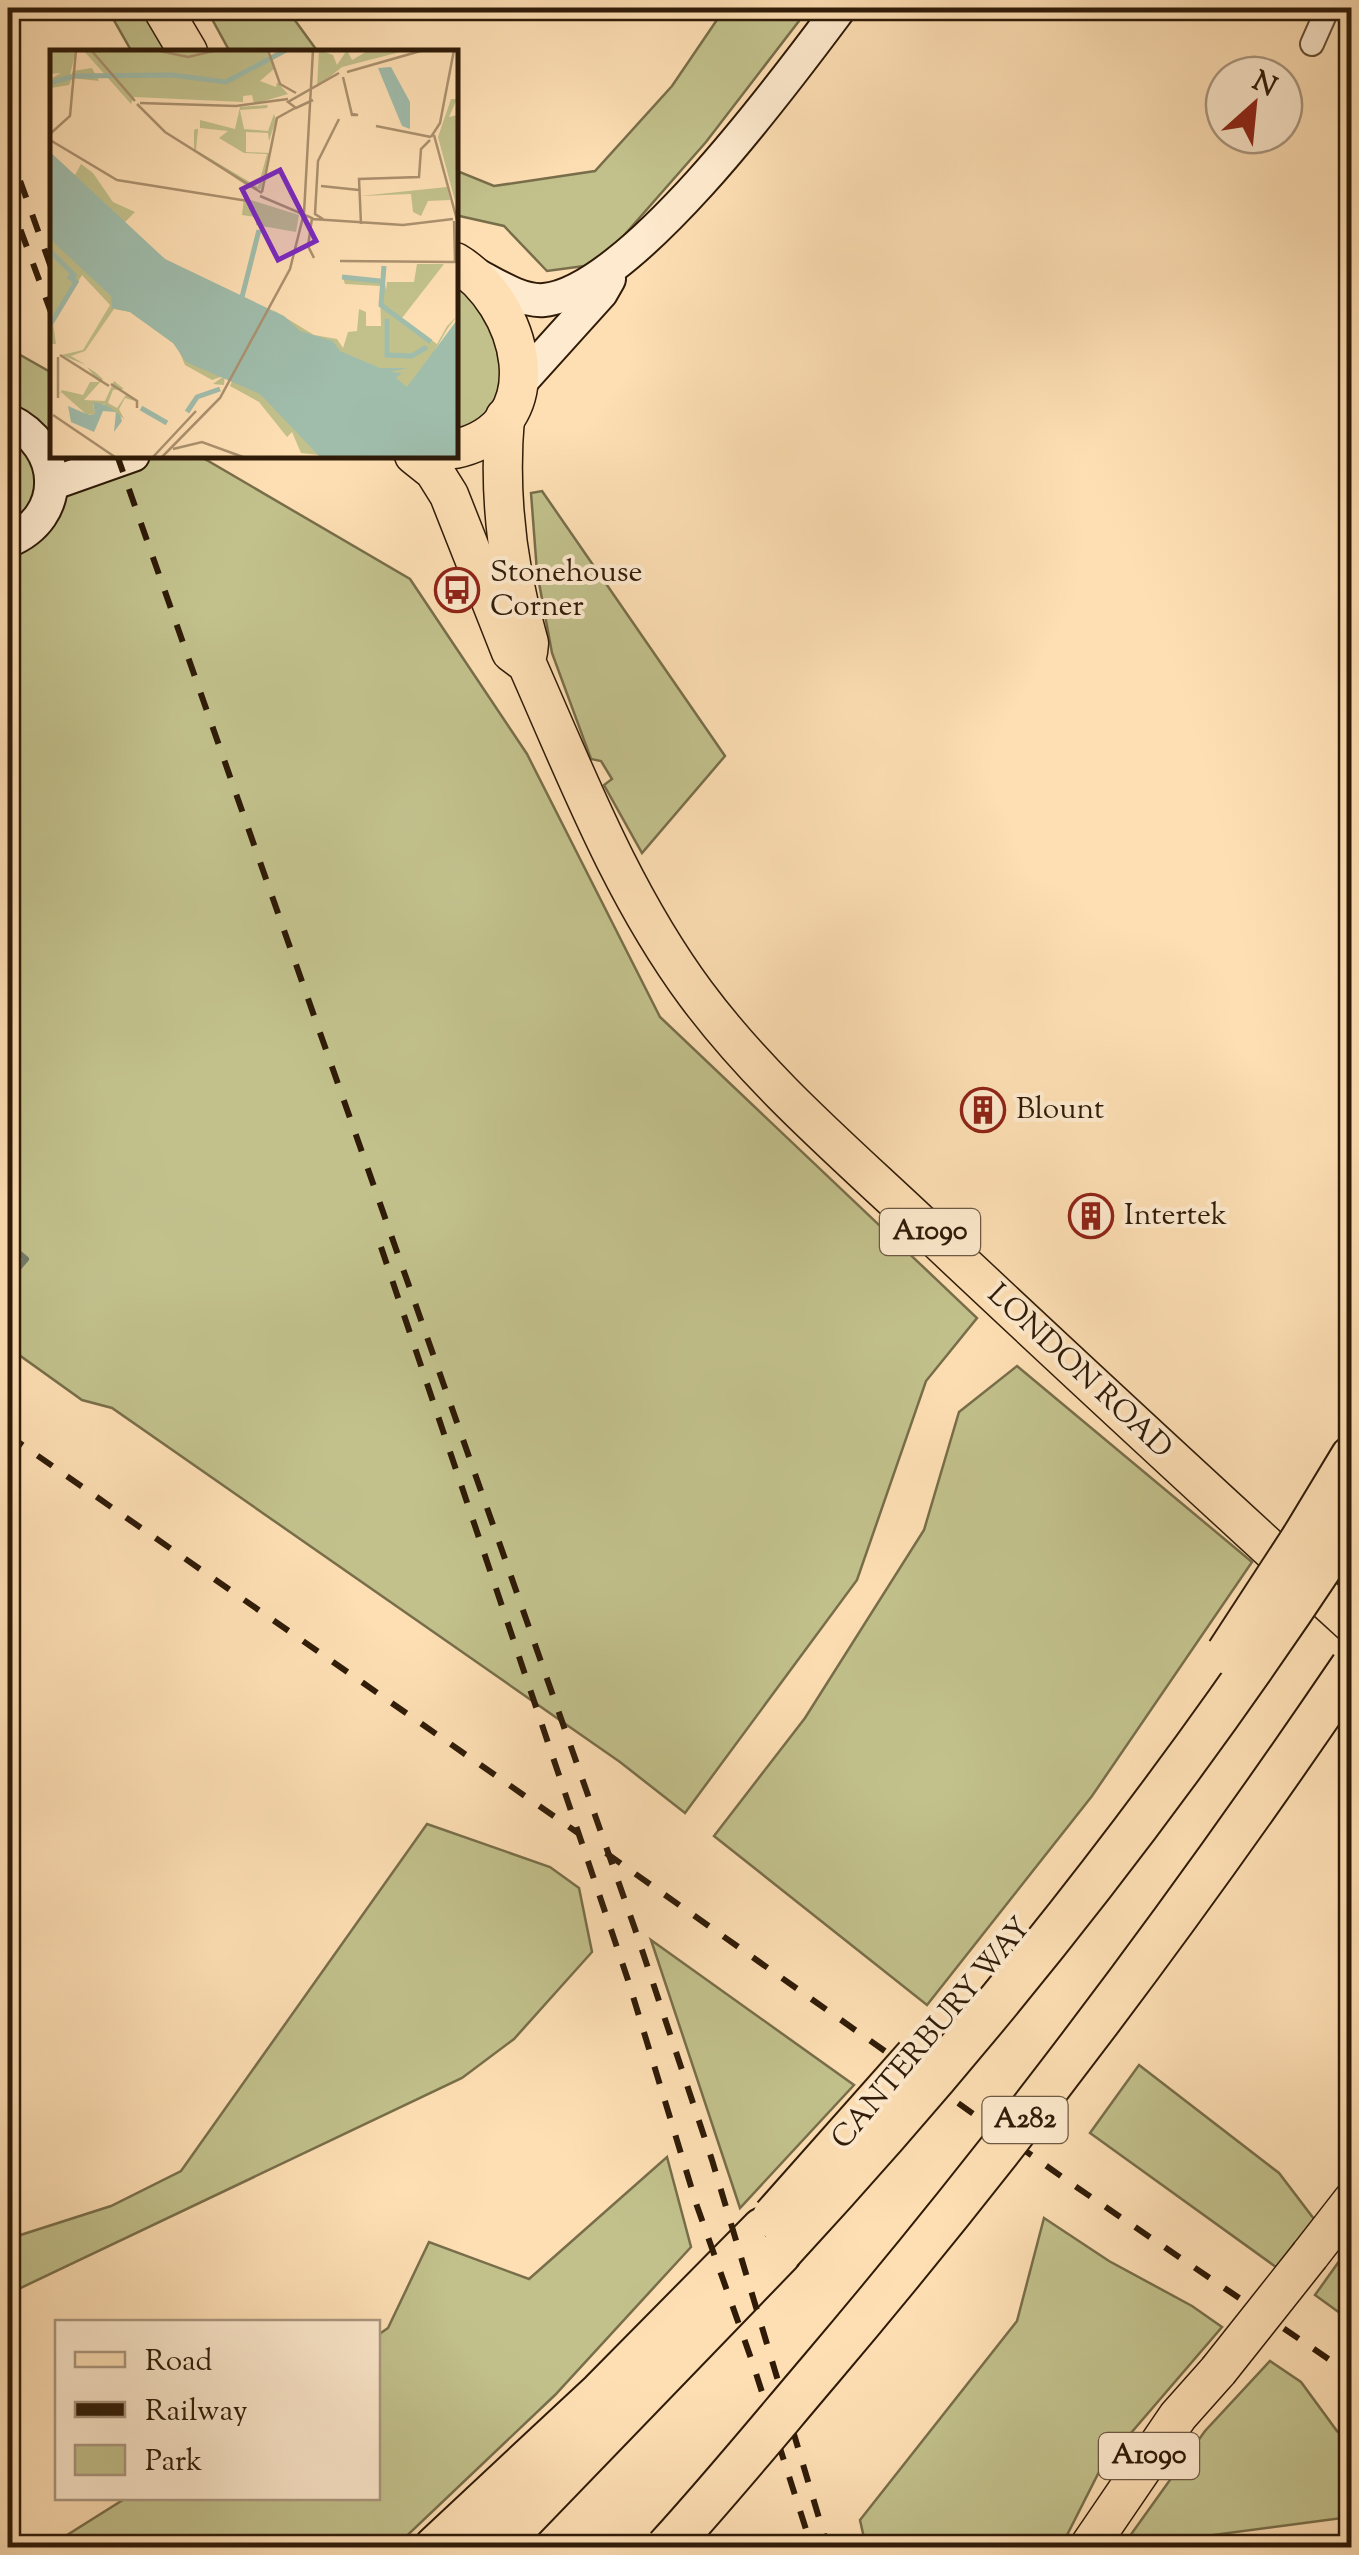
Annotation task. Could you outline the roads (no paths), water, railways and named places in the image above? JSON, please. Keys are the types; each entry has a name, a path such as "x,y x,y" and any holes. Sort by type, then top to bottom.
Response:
{"highway":[{"name":"CANTERBURY WAY","path":"1317,1545 1352,1457"},
{"name":"CANTERBURY WAY","path":"495,2548 691,2324 816,2170 1001,1957 1317,1545 1352,1516"},
{"name":"A282","path":"667,2548 943,2226 1028,2117 1169,1927 1352,1667"},
{"name":"CANTERBURY WAY","path":"436,2548 691,2324"}],"main road":[{"path":"162,8 187,50"},
{"name":"A1090","path":"464,267 497,300 514,332 520,368 511,401"},
{"path":"458,449 477,442 511,401"},
{"name":"LONDON ROAD","path":"511,401 500,481 508,551 529,643 526,664"},
{"name":"LONDON ROAD","path":"418,458 434,472 450,495 511,652 526,664 604,839 644,913 694,992 749,1061 1352,1624"},
{"name":"A1090","path":"1088,2548 1158,2443 1352,2201"}],"street":[{"path":"464,267 520,295 547,300 585,287 616,266 712,169 840,8"},
{"path":"1312,44 1328,8"},
{"path":"511,401 601,294 616,266"},
{"path":"9,421 50,426"},
{"path":"8,542 28,531 40,517 51,484 45,453 28,432 9,421"},
{"path":"51,484 125,458"}],"waterway":[{"path":"8,1244 26,1259 8,1280"}],"railway":[{"path":"8,147 50,264"},
{"path":"8,196 50,310"},
{"path":"118,458 635,1929 712,2160 828,2548"},
{"path":"381,1247 628,1980 697,2206 812,2548"},
{"path":"8,1435 578,1833"},
{"path":"606,1853 1072,2184 1352,2375"}],"place":[{"name":"Stonehouse Corner","path":"457,590"},
{"name":"Blount","path":"983,1110"},
{"name":"Intertek","path":"1091,1216"}]}
